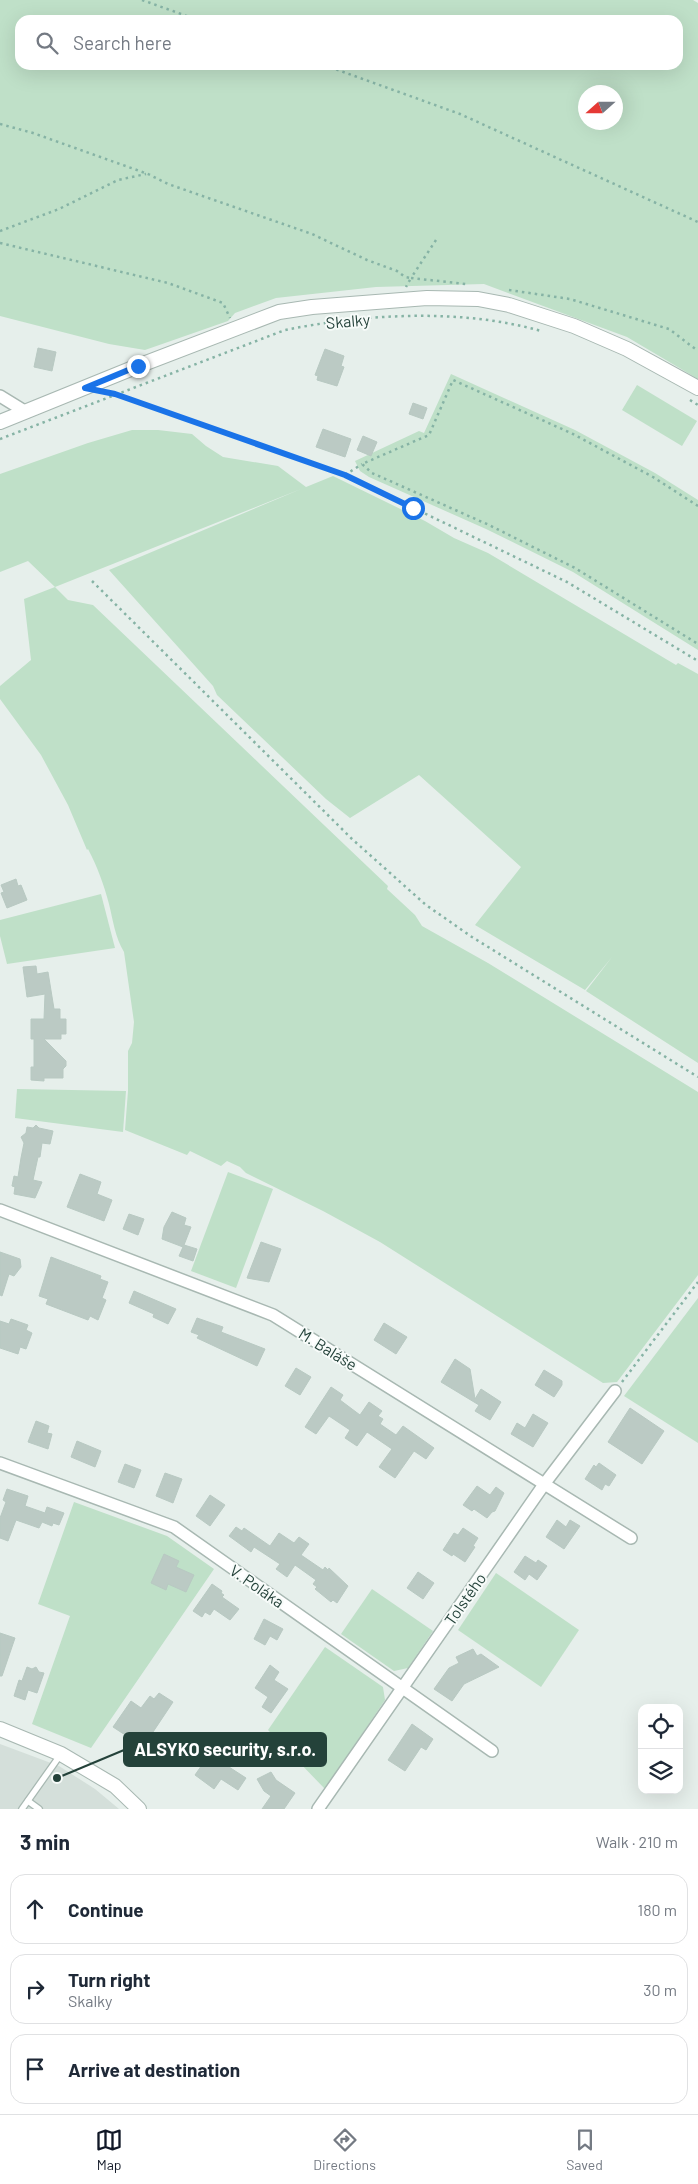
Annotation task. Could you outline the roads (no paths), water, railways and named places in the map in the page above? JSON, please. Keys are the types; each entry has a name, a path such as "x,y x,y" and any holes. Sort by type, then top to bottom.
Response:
{"street":[{"name":"Skalky","path":"0,422 279,312 312,307 427,298 478,299 509,305 574,326 627,349 698,388"},
{"path":"0,396 26,412"},
{"name":"M. Baláše","path":"0,1210 273,1315 631,1538"},
{"name":"Tolstého","path":"318,1809 545,1483 615,1391"},
{"name":"V. Poláka","path":"0,1463 174,1528 492,1751"},
{"path":"0,1729 61,1754 115,1786 139,1809"}],"lane":[{"path":"22,1809 61,1754"},
{"path":"28,1801 39,1809"}],"place":[{"name":"ALSYKO security, s.r.o.","path":"57,1778"}]}
